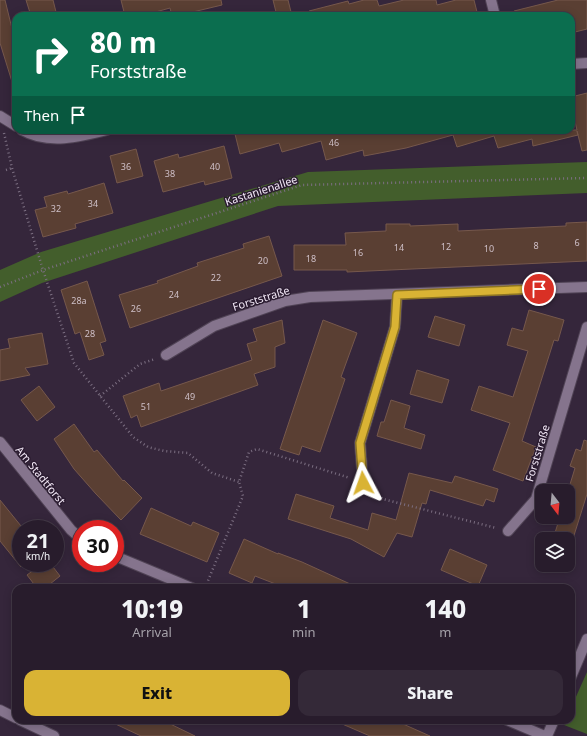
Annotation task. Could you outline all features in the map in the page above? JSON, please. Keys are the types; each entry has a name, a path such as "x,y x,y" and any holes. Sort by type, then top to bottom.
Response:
{"street":[{"path":"491,0 494,12"},
{"path":"575,64 587,63"},
{"path":"2,117 12,123"},
{"path":"36,134 47,137 70,138 88,134"},
{"name":"Forststraße","path":"166,355 214,326 285,301 310,297 587,287"},
{"path":"363,483 360,443 395,327 397,295"},
{"name":"Forststraße","path":"508,531 536,499 587,327"},
{"name":"Am Stadtforst","path":"0,442 72,531"},
{"path":"124,560 182,584"},
{"path":"575,668 587,638"},
{"path":"0,710 12,716"},
{"path":"28,724 54,736"},
{"path":"517,724 546,736 552,724"}],"path":[{"path":"2,117 4,139 12,168 43,270 74,363 133,436 148,447 164,451 188,453 212,473 239,482"},
{"path":"6,170 12,168"},
{"name":"Kastanienallee","path":"0,287 43,270 302,184 587,178"},
{"path":"100,396 140,364 166,355"},
{"path":"207,584 244,496 239,482 249,452 257,449 363,483 383,499 508,531"}],"green space":[{"path":"587,162 587,193 278,206 42,283 0,302 0,270 41,252 308,172"},
{"path":"587,672 587,734 564,725 575,724 575,699"}],"building":[{"path":"0,0 5,0 12,29 12,82 0,43"},
{"path":"26,0 53,0 56,12 30,12"},
{"path":"121,0 221,0 222,5 193,12 171,12 170,8 156,12 124,12"},
{"path":"273,0 288,0 291,12 276,12"},
{"path":"364,0 377,0 379,6 404,0 436,0 437,5 456,0 474,0 477,12 309,12 348,1 349,4"},
{"path":"558,0 587,0 587,29 575,32 575,12 514,11"},
{"path":"587,93 587,150 582,151 578,135 533,146 532,139 498,148 494,136 457,147 453,135 406,148 364,156 363,150 326,160 321,141 282,152 279,143 240,154 235,134 575,134 575,130 577,130 575,122 575,96"},
{"path":"224,146 232,178 205,185 204,181 163,192 154,161 178,154 179,158"},
{"path":"136,149 143,176 117,183 110,156"},
{"path":"104,183 113,213 75,224 76,228 43,237 35,210 47,207 44,197 67,191 68,194"},
{"path":"587,222 587,261 347,272 347,270 294,270 294,245 346,245 345,233 386,231 386,224 410,224 410,226 458,224 458,231 566,226 566,223"},
{"path":"269,236 282,276 130,328 119,295 158,283 157,281 198,266 197,263 244,248 243,244"},
{"path":"87,281 106,341 100,343 104,355 89,360 80,332 75,334 61,290"},
{"path":"529,310 564,320 558,341 554,340 522,441 536,447 523,481 493,470 510,423 471,410 479,386 513,397 528,351 507,345 512,328 523,331"},
{"path":"435,316 465,325 459,346 428,337"},
{"path":"282,320 285,343 275,347 275,367 254,374 258,385 141,427 137,415 131,418 123,396 159,383 161,391 252,360 247,344 257,341 253,329"},
{"path":"323,320 357,333 341,377 345,379 320,452 302,446 299,455 280,449"},
{"path":"42,333 48,364 25,368 30,375 0,381 0,350 10,348 8,339"},
{"path":"417,370 449,380 442,403 410,394"},
{"path":"39,386 55,407 37,421 21,400"},
{"path":"391,400 410,406 404,428 425,435 421,449 377,436 381,422 384,422"},
{"path":"74,424 94,452 97,450 123,481 124,480 142,498 121,520 74,469 54,439"},
{"path":"584,440 587,441 587,494 575,532 555,532 558,524 575,524 575,484 570,484 575,468 570,466 576,449 581,451"},
{"path":"409,473 452,483 455,476 498,489 494,502 486,499 483,506 430,490 426,504 422,503 412,537 397,533 384,557 351,539 288,519 296,494 334,506 330,518 368,530 372,513 396,520"},
{"path":"0,500 16,520 12,520 12,556 0,541"},
{"path":"151,508 191,526 193,522 219,533 207,562 140,534"},
{"path":"244,539 278,554 302,562 350,584 276,584 255,576 252,583 229,573"},
{"path":"450,549 487,565 479,584 473,584 441,570"},
{"path":"31,572 57,572 60,576 50,584 34,584 27,575"},
{"path":"116,724 170,724 195,736 141,736"},
{"path":"342,724 403,724 430,736 370,736"}],"route":[{"path":"363,483 360,443 395,327 397,295 539,289"}]}
